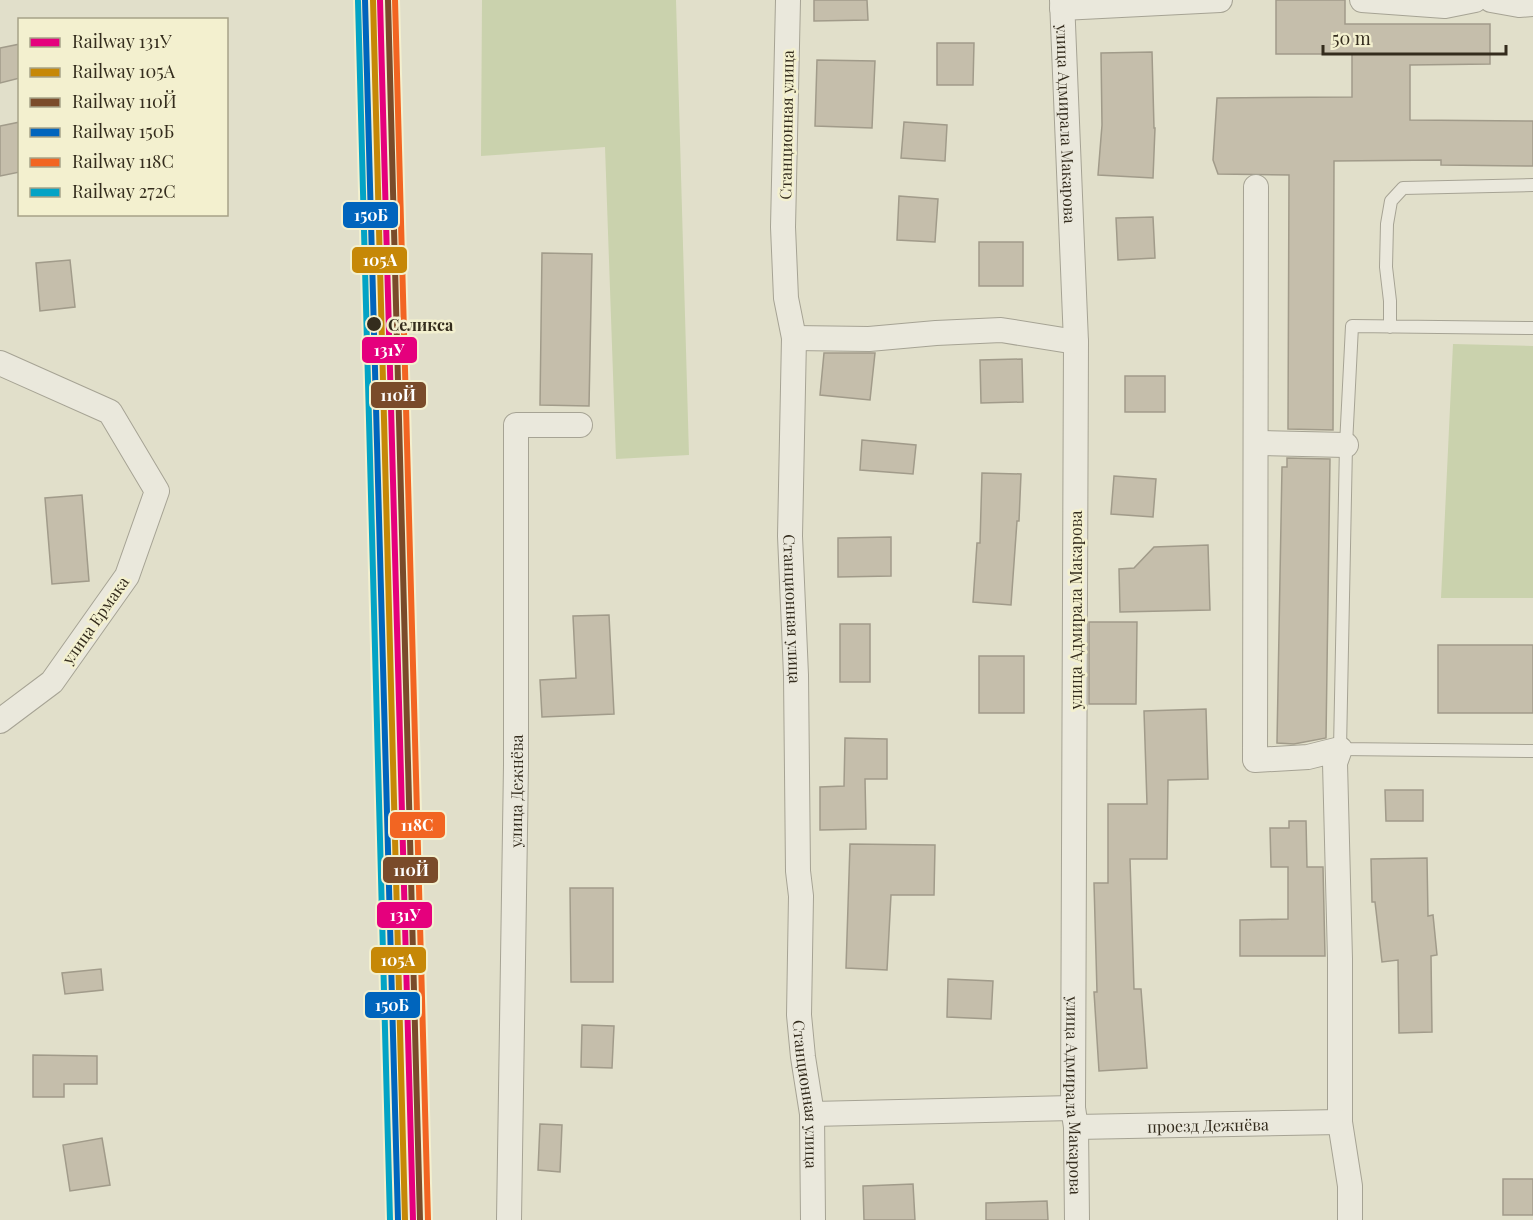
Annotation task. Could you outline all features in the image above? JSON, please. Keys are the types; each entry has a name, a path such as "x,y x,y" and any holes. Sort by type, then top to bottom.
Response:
{"street":[{"name":"Станционная улица","path":"788,0 783,227 786,298 794,338 790,536 798,871 801,896 799,1015 812,1114 813,1220"},
{"path":"1062,4 1220,0"},
{"path":"1362,0 1445,6 1475,0"},
{"path":"1491,0 1519,5 1533,4"},
{"name":"улица Адмирала Макарова","path":"1062,4 1076,342 1075,1117 1077,1220"},
{"path":"1256,187 1255,760 1308,757 1340,749"},
{"path":"794,338 869,339 1001,330 1076,342"},
{"name":"улица Ермака","path":"0,363 110,412 157,491 127,576 52,682 0,721"},
{"name":"улица Дежнёва","path":"509,1220 516,765 516,425 580,424"},
{"path":"1256,443 1346,445"},
{"path":"1340,749 1335,763 1340,959 1340,1122 1350,1186 1350,1220"},
{"name":"проезд Дежнёва","path":"812,1114 1340,1122"}],"lane":[{"path":"1390,327 1386,267 1387,224 1392,201 1403,188 1533,185"},
{"path":"1533,328 1352,326 1346,445 1340,749 1533,751"}],"green space":[{"path":"482,0 676,0 689,455 616,459 605,147 481,156"},
{"path":"1453,344 1533,346 1533,598 1441,598"}],"building":[{"path":"814,0 867,0 868,20 814,21"},
{"path":"1276,0 1345,0 1345,24 1490,24 1490,64 1410,65 1410,120 1533,121 1533,166 1441,165 1441,160 1334,161 1333,430 1288,429 1289,175 1218,174 1213,160 1217,98 1352,97 1352,54 1276,54"},
{"path":"937,43 974,43 973,85 937,85"},
{"path":"18,44 18,78 0,83 0,48"},
{"path":"1152,52 1155,128 1153,178 1098,175 1102,125 1101,53"},
{"path":"817,60 875,61 872,128 815,126"},
{"path":"18,122 18,172 0,176 0,126"},
{"path":"904,122 947,125 945,161 901,158"},
{"path":"899,196 938,199 935,242 897,240"},
{"path":"1153,217 1155,258 1118,260 1116,218"},
{"path":"979,242 1023,242 1023,286 979,286"},
{"path":"542,253 592,254 589,406 540,405"},
{"path":"70,260 75,307 40,311 36,263"},
{"path":"824,353 875,353 870,400 820,395"},
{"path":"1022,359 1023,402 981,403 980,360"},
{"path":"1125,376 1165,376 1165,412 1125,412"},
{"path":"862,440 916,445 913,474 860,470"},
{"path":"1287,458 1330,459 1326,738 1294,744 1277,743 1282,467 1287,467"},
{"path":"982,473 1021,474 1011,605 973,602 977,543 980,543"},
{"path":"1114,476 1156,479 1153,517 1111,514"},
{"path":"82,495 89,581 52,584 45,498"},
{"path":"891,537 891,576 838,577 838,538"},
{"path":"1208,545 1210,610 1120,612 1119,569 1134,568 1154,547"},
{"path":"609,615 614,714 542,717 540,680 576,678 573,616"},
{"path":"1089,622 1137,622 1136,704 1089,704"},
{"path":"840,624 870,624 870,682 840,682"},
{"path":"1438,645 1533,645 1533,713 1438,713"},
{"path":"979,656 1024,656 1024,713 979,713"},
{"path":"1206,709 1208,779 1168,780 1167,859 1130,859 1134,989 1141,989 1147,1068 1099,1071 1094,992 1097,992 1094,883 1108,883 1108,804 1147,804 1144,711"},
{"path":"845,738 887,739 887,779 865,779 866,829 820,830 820,787 844,786"},
{"path":"1385,790 1423,790 1423,821 1386,821"},
{"path":"1289,821 1306,821 1307,867 1323,867 1325,956 1240,956 1240,920 1288,919 1288,867 1271,867 1270,828 1289,828"},
{"path":"850,844 935,845 934,895 891,895 887,970 846,968"},
{"path":"1427,858 1428,916 1433,915 1437,955 1431,956 1432,1032 1399,1033 1398,960 1382,962 1375,902 1372,902 1371,859"},
{"path":"570,888 613,888 613,982 571,982"},
{"path":"101,969 103,990 65,994 62,973"},
{"path":"948,979 993,981 991,1019 947,1017"},
{"path":"582,1025 614,1026 612,1068 581,1067"},
{"path":"33,1055 97,1056 97,1084 64,1084 64,1097 33,1097"},
{"path":"540,1124 562,1125 560,1172 538,1170"},
{"path":"102,1138 110,1185 70,1191 63,1145"},
{"path":"1503,1179 1533,1179 1533,1215 1503,1215"},
{"path":"913,1184 915,1220 864,1220 863,1186"},
{"path":"1047,1201 1048,1220 986,1220 986,1203"}],"rail line":[{"name":"150Б","path":"365,0 398,1220"},
{"name":"105А","path":"373,0 405,1220"},
{"name":"131У","path":"380,0 413,1220"},
{"name":"110Й","path":"388,0 420,1220"},
{"name":"118С","path":"395,0 428,1220"},
{"name":"272С","path":"358,1 390,1220"}],"place":[{"name":"Селикса","path":"374,324"}]}
